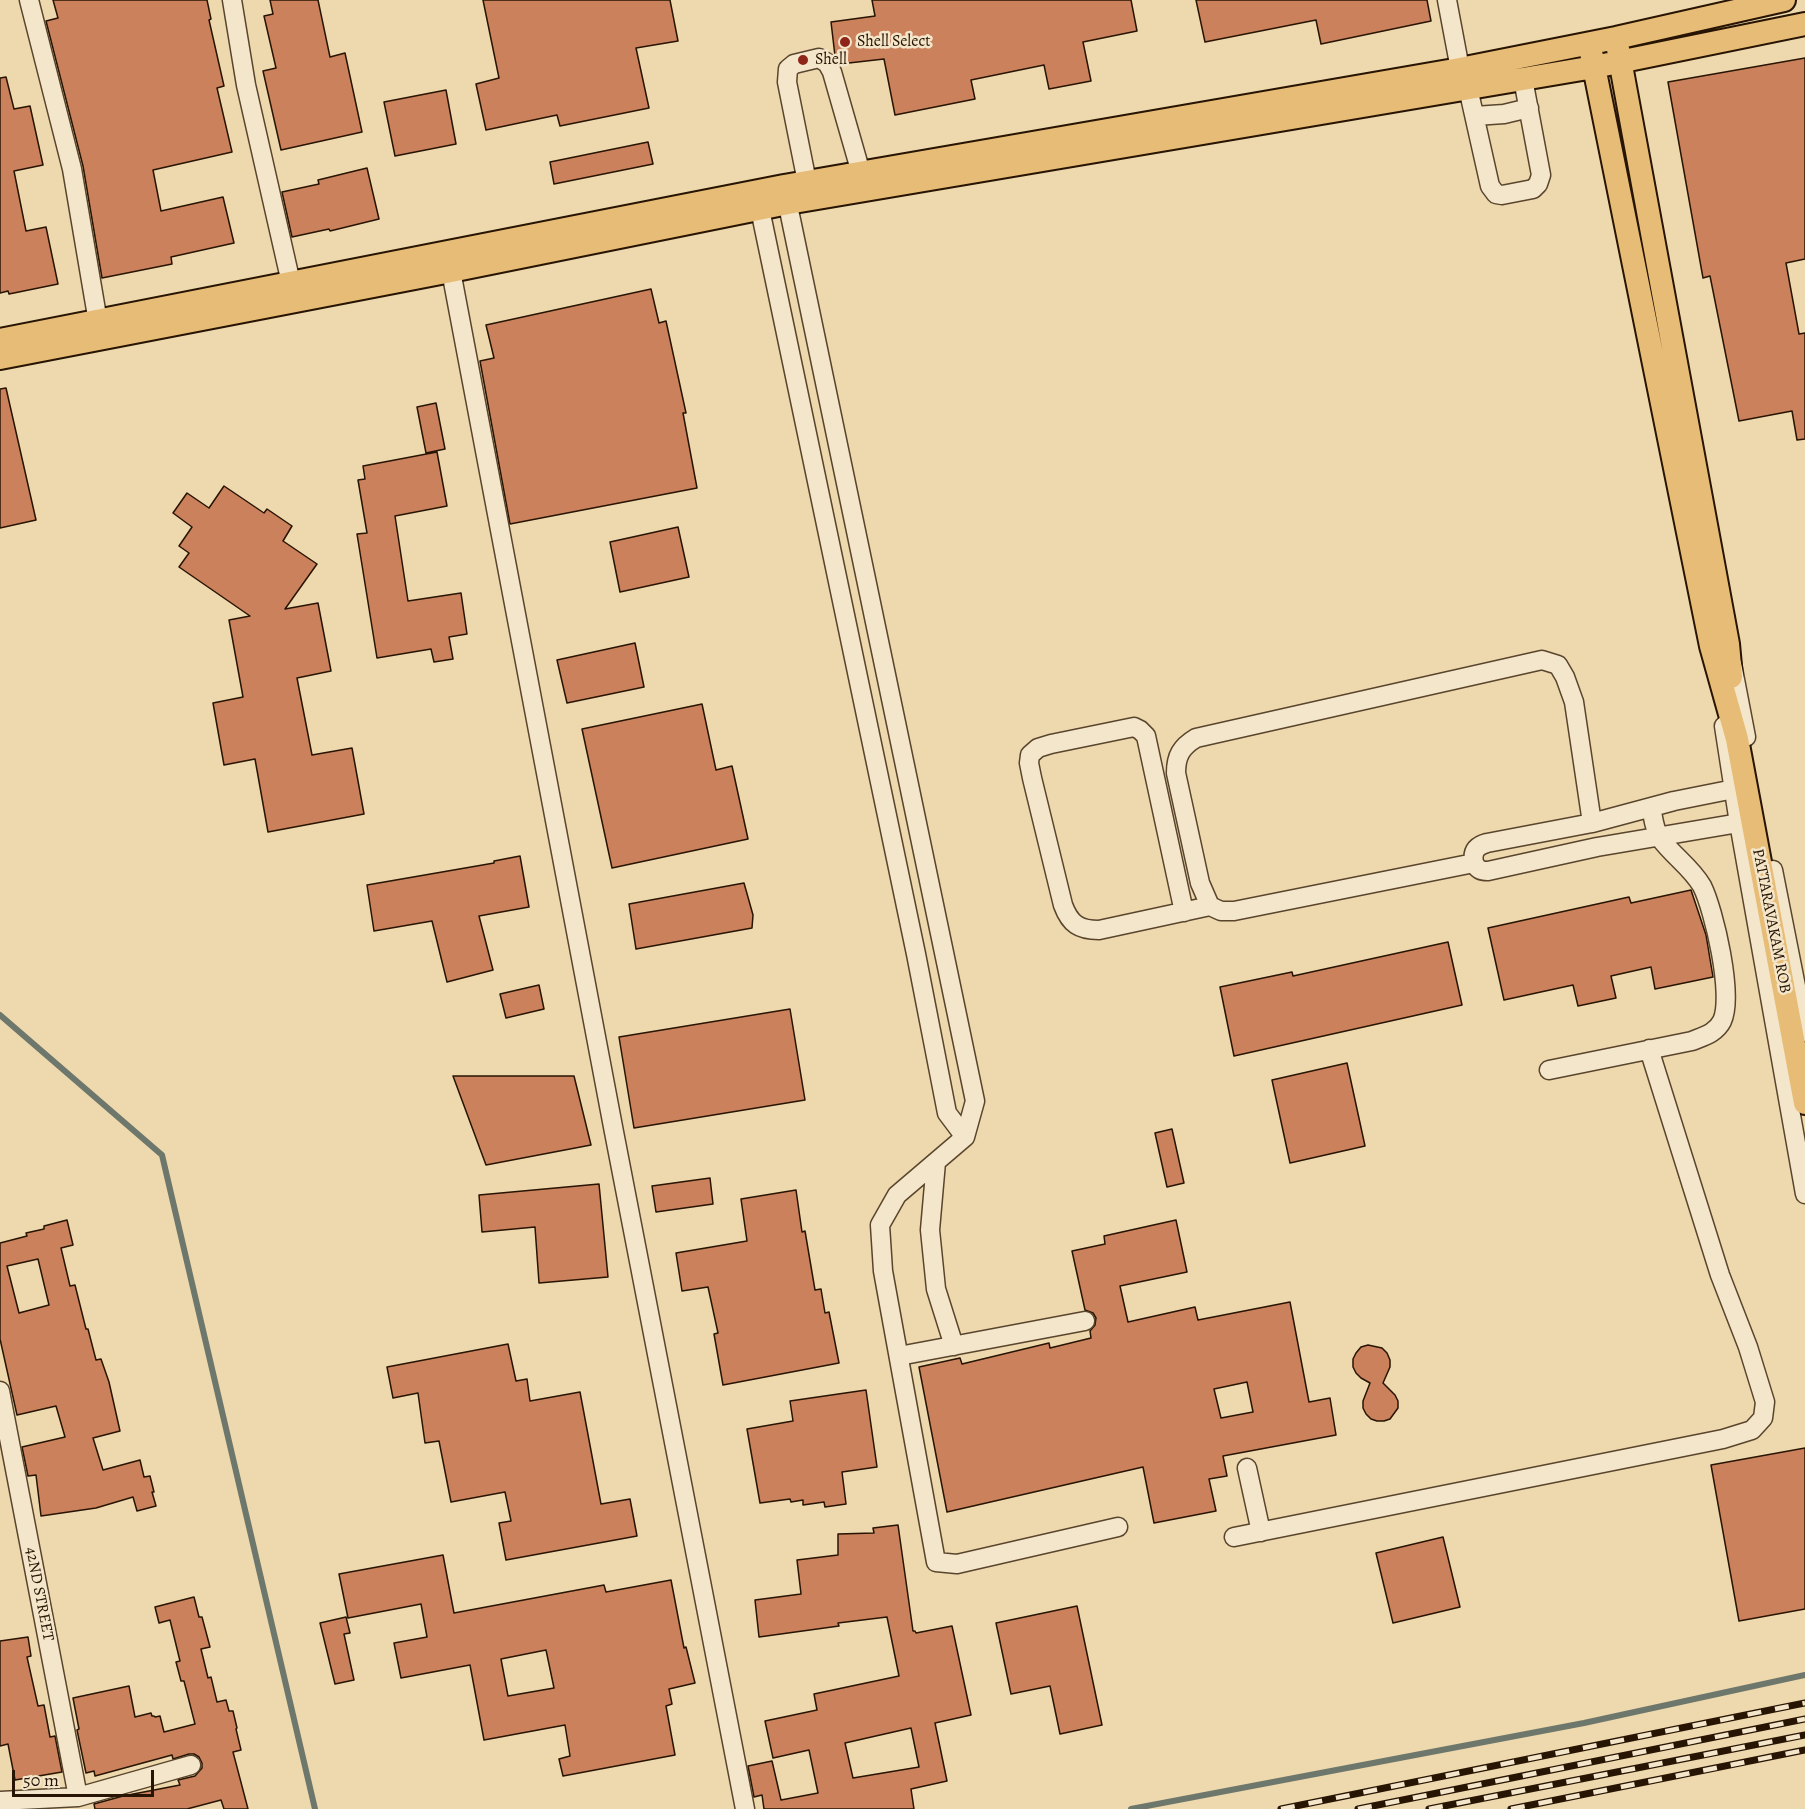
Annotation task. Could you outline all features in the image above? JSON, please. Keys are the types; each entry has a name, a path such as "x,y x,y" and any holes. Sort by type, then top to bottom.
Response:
{"main road":[{"path":"0,358 450,261 786,194 1464,78 1589,44 1784,0"},
{"path":"786,194 807,182 1464,78 1523,79 1594,67 1805,24"},
{"path":"1616,38 1720,645"},
{"path":"1589,44 1720,645"},
{"path":"0,340 291,283 450,261"},
{"name":"PATTARAVAKAM ROB","path":"1720,645 1805,1103"}],"street":[{"path":"29,0 72,169 98,322"},
{"path":"231,0 246,85 291,283"},
{"path":"1447,0 1490,186 1496,194 1533,189 1542,175 1523,79"},
{"path":"807,182 787,82 788,69 794,64 819,58 827,63 832,72 861,173"},
{"path":"1474,117 1504,114 1529,108"},
{"path":"786,194 975,1101 965,1137 897,1196 880,1225 883,1271 936,1562 957,1564 1118,1527"},
{"path":"758,200 916,954 947,1113 965,1137"},
{"path":"450,261 612,1120 746,1809"},
{"path":"827,530 855,524"},
{"path":"1720,645 1739,823 1805,1194"},
{"path":"1720,645 1800,985 1805,1032"},
{"path":"1210,906 1200,883 1176,773 1178,754 1185,744 1196,738 1542,660 1557,665 1565,677 1574,702 1592,823"},
{"path":"1184,912 1146,736 1134,727 1051,744 1038,748 1030,755 1032,778 1067,916 1072,922 1089,930 1099,930 1184,912 1210,906 1221,911 1234,911 1474,863"},
{"path":"1734,789 1651,807 1592,823 1480,845 1473,856 1474,863 1477,868 1488,871 1579,851 1739,823"},
{"path":"1549,1070 1692,1041 1710,1034 1722,1021 1726,1005 1723,962 1710,904 1694,874 1658,836 1651,807"},
{"path":"916,954 944,949"},
{"path":"1234,1538 1723,1439 1752,1430 1763,1418 1765,1402 1758,1376 1720,1275 1649,1049"},
{"path":"936,1162 930,1230 932,1254 936,1289 954,1346"},
{"path":"899,1356 1085,1321"},
{"name":"42ND STREET","path":"0,1391 78,1797"},
{"path":"1247,1468 1261,1532"},
{"path":"0,1801 78,1797 191,1765"}],"building":[{"path":"53,0 207,0 211,19 209,20 224,86 217,88 232,152 153,170 161,211 223,197 234,243 171,257 172,264 102,278 83,166 46,21 58,18"},
{"path":"270,0 318,0 330,57 345,53 362,132 281,150 263,71 276,68 264,16 273,14"},
{"path":"483,0 670,0 678,41 636,48 649,108 560,126 557,115 486,130 476,84 499,78"},
{"path":"872,0 1131,0 1137,31 1083,42 1091,81 1049,89 1044,65 971,80 975,99 895,115 884,59 840,64 835,56 831,22 875,16"},
{"path":"1196,0 1427,0 1431,21 1321,44 1316,20 1205,42"},
{"path":"1805,58 1805,259 1786,263 1799,334 1805,333 1805,439 1797,440 1792,411 1739,421 1710,276 1703,278 1668,82"},
{"path":"6,77 14,109 30,106 43,165 14,171 26,231 46,227 58,284 9,294 8,291 0,293 0,78"},
{"path":"446,90 456,144 395,156 384,102"},
{"path":"648,142 653,164 554,184 550,162"},
{"path":"367,168 379,219 330,231 329,229 292,237 282,192 319,184 318,180"},
{"path":"651,289 659,323 666,321 686,413 683,413 697,488 510,524 480,361 494,358 486,325"},
{"path":"6,388 36,520 0,528 0,389"},
{"path":"436,403 445,449 426,453 417,407"},
{"path":"437,452 447,506 395,516 408,601 461,593 467,634 449,637 453,659 434,662 431,649 377,658 357,534 367,533 358,480 365,479 363,466"},
{"path":"224,486 264,513 267,509 292,526 283,541 317,564 285,609 318,603 331,671 297,678 312,755 352,748 364,814 268,832 255,759 224,765 213,703 243,697 229,620 250,616 179,567 189,553 179,546 192,527 173,513 187,493 209,508"},
{"path":"678,527 689,577 620,592 610,542"},
{"path":"635,643 644,687 567,703 557,660"},
{"path":"702,704 716,770 732,766 748,839 612,868 582,729"},
{"path":"520,856 529,907 479,916 493,970 447,982 432,921 374,931 367,885 494,863 494,861"},
{"path":"744,883 753,915 752,928 636,949 629,904"},
{"path":"1691,890 1706,935 1713,977 1655,989 1651,967 1611,976 1616,998 1578,1006 1573,985 1504,1000 1488,928 1629,897 1631,903"},
{"path":"1448,942 1462,1005 1234,1056 1220,987 1292,972 1293,976"},
{"path":"539,985 544,1009 506,1018 500,994"},
{"path":"790,1009 805,1100 634,1128 619,1037"},
{"path":"1347,1063 1365,1146 1290,1163 1272,1080"},
{"path":"453,1076 574,1076 591,1145 486,1165"},
{"path":"1172,1129 1184,1183 1167,1187 1155,1133"},
{"path":"710,1178 713,1204 656,1212 652,1186"},
{"path":"599,1184 608,1277 539,1283 535,1227 482,1232 479,1195"},
{"path":"796,1190 802,1232 805,1231 815,1290 821,1289 825,1313 829,1312 839,1363 723,1385 714,1334 718,1333 708,1287 682,1291 676,1253 747,1241 741,1199"},
{"path":"67,1220 73,1245 61,1248 70,1286 75,1285 96,1360 101,1359 109,1382 120,1431 93,1438 103,1470 140,1460 144,1477 150,1476 156,1506 137,1511 133,1497 96,1508 41,1516 36,1475 28,1476 22,1447 65,1437 56,1406 17,1415 0,1339 0,1243 27,1236 26,1233 44,1229 44,1226","holes":["38,1259 49,1305 19,1313 7,1266"]},
{"path":"1176,1220 1187,1272 1120,1286 1128,1322 1195,1307 1198,1320 1290,1302 1309,1402 1330,1398 1336,1435 1223,1456 1227,1476 1209,1479 1216,1511 1154,1523 1143,1467 947,1512 919,1367 960,1358 962,1364 1049,1343 1050,1348 1091,1338 1090,1331 1095,1325 1096,1318 1093,1313 1085,1310 1072,1251 1105,1244 1104,1236","holes":["1247,1382 1253,1412 1221,1418 1214,1389"]},
{"path":"508,1344 516,1381 527,1379 530,1401 580,1392 601,1504 630,1499 637,1536 506,1560 499,1523 511,1521 505,1492 451,1502 439,1441 425,1443 418,1393 393,1398 387,1367"},
{"path":"1368,1345 1382,1348 1390,1360 1390,1367 1383,1383 1395,1395 1398,1408 1390,1419 1384,1421 1371,1419 1366,1414 1363,1401 1370,1383 1361,1378 1353,1367 1356,1353 1361,1347"},
{"path":"866,1390 877,1467 842,1472 846,1504 825,1507 824,1502 803,1505 803,1500 791,1502 790,1499 760,1503 747,1429 793,1421 790,1401"},
{"path":"1805,1448 1805,1609 1739,1621 1711,1465"},
{"path":"898,1525 913,1631 916,1633 952,1626 971,1715 935,1723 947,1781 911,1789 914,1809 764,1809 762,1795 754,1797 748,1766 772,1761 781,1800 818,1793 809,1750 773,1758 765,1721 817,1710 814,1694 899,1676 887,1617 759,1637 755,1600 801,1594 797,1560 838,1555 838,1534 874,1533 873,1528","holes":["911,1728 919,1767 853,1778 845,1743"]},
{"path":"1443,1537 1460,1607 1393,1623 1376,1553"},
{"path":"443,1555 454,1613 604,1585 606,1592 671,1580 684,1648 686,1647 695,1683 669,1689 672,1704 666,1706 675,1755 563,1776 559,1759 570,1756 565,1725 484,1740 470,1665 401,1678 394,1643 427,1637 421,1604 348,1618 339,1574","holes":["546,1650 554,1688 508,1696 501,1659"]},
{"path":"194,1597 210,1647 201,1649 208,1678 211,1677 217,1702 226,1700 229,1711 233,1711 241,1750 233,1752 248,1809 224,1809 221,1800 187,1809 95,1809 94,1804 180,1785 178,1780 195,1776 202,1768 199,1757 189,1754 173,1759 172,1755 95,1776 94,1771 86,1773 73,1698 129,1686 135,1717 151,1713 155,1717 160,1716 164,1732 195,1724 184,1681 181,1681 176,1662 180,1661 170,1620 159,1623 155,1607"},
{"path":"1077,1606 1102,1725 1060,1734 1050,1686 1011,1694 996,1623"},
{"path":"346,1617 350,1633 344,1634 354,1680 335,1684 320,1623"},
{"path":"28,1637 31,1656 27,1657 38,1706 44,1705 50,1737 55,1736 62,1772 15,1780 8,1744 0,1746 0,1641"}],"waterway":[{"path":"0,1015 162,1155 315,1809"},
{"path":"1131,1809 1584,1723 1805,1675"}],"railway":[{"path":"1281,1809 1805,1703"},
{"path":"1358,1809 1805,1719"},
{"path":"1429,1809 1805,1735"},
{"path":"1511,1809 1805,1750"}],"place":[{"name":"Shell Select","path":"845,42"},
{"name":"Shell","path":"803,60"}]}
